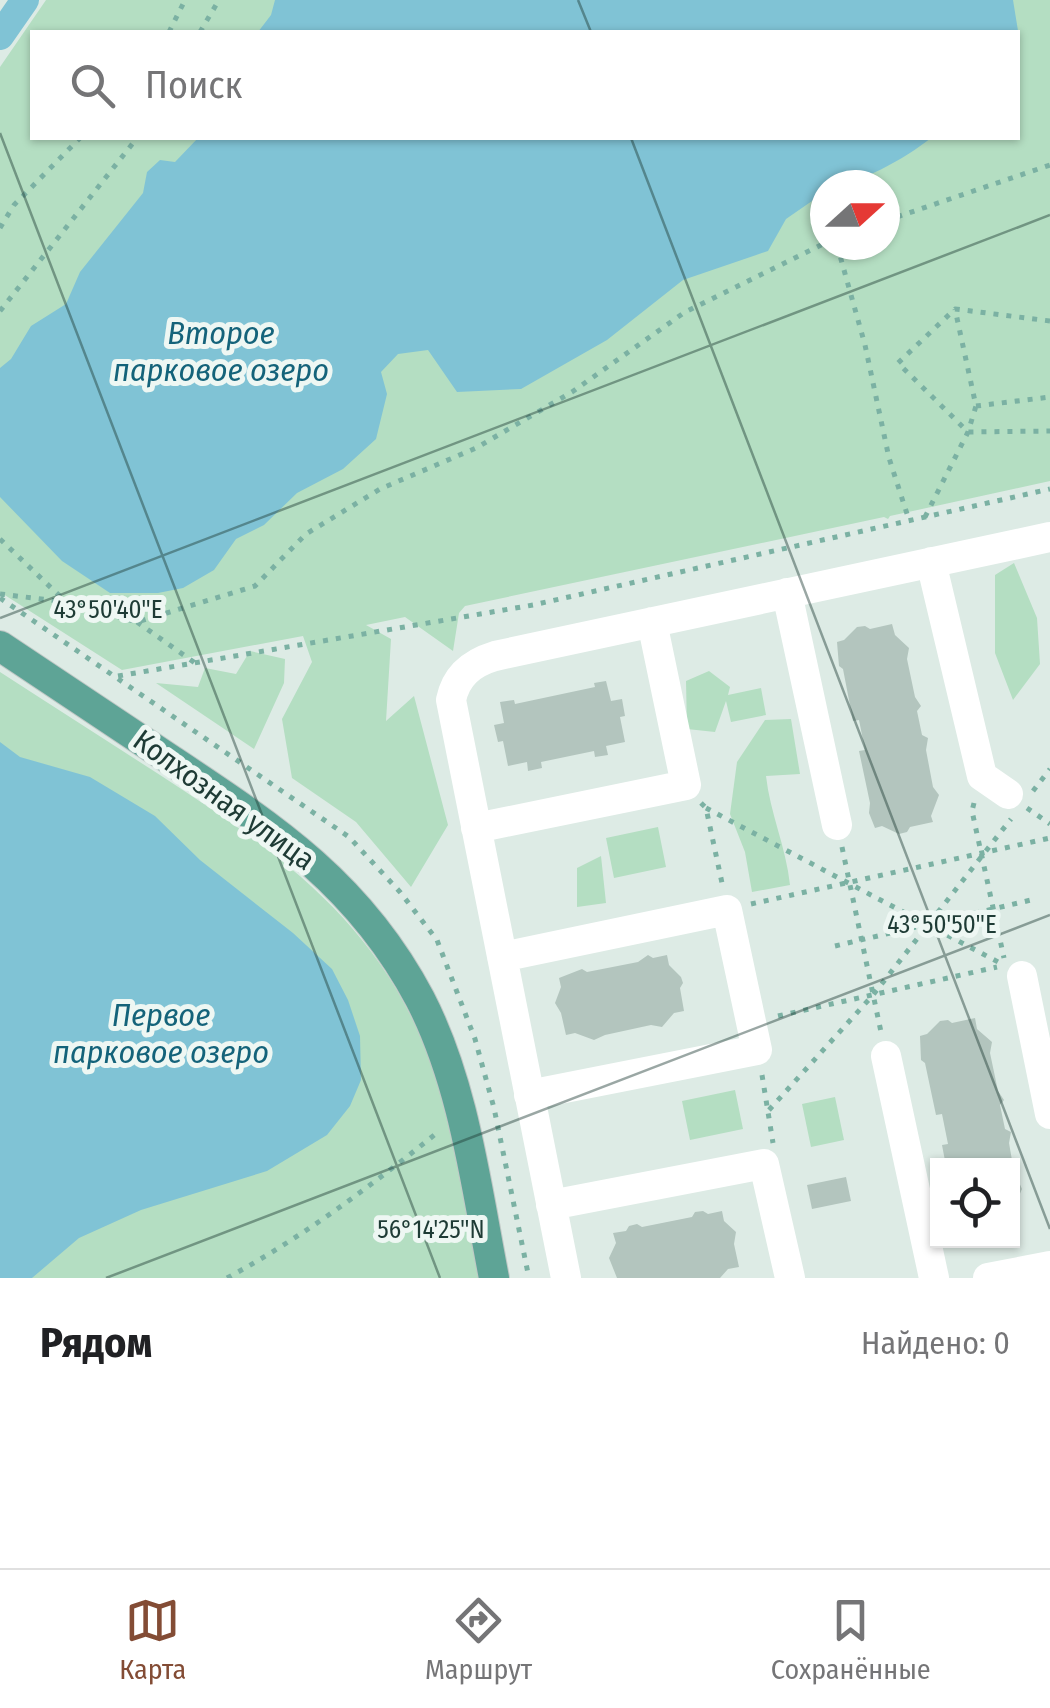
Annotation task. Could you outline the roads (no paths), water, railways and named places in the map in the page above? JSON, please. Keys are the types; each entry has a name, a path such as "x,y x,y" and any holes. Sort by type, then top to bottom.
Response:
{"main road":[{"name":"Колхозная улица","path":"0,646 259,818 308,856 353,900 392,953 420,1001 442,1052 460,1114 494,1278"}],"lane":[{"path":"566,1278 451,700 454,686 478,661 495,656 1050,537"},
{"path":"931,562 982,776 1018,801"},
{"path":"788,593 837,825"},
{"path":"476,828 696,797 652,622"},
{"path":"502,957 727,910 754,1036 530,1095"},
{"path":"1014,971 1050,1114"},
{"path":"886,1056 934,1278"},
{"path":"551,1204 764,1164 790,1278"},
{"path":"988,1278 1050,1266"}],"water":[{"path":"275,0 1013,0 1018,30 260,30 271,15"},
{"name":"Второе парковое озеро","path":"196,140 928,140 879,170 810,170 810,202 786,219 768,251 683,280 607,340 521,389 457,392 428,350 398,354 381,372 387,394 376,439 343,469 297,493 264,525 236,539 214,570 183,588 158,593 110,593 62,561 0,497 0,368 11,359 31,326 66,304 80,272 143,193 147,172 160,160 175,162"},
{"name":"Первое парковое озеро","path":"0,742 20,757 90,777 155,816 200,860 332,969 360,1036 361,1080 350,1106 327,1135 267,1171 141,1210 79,1238 32,1278 0,1278"}],"waterway":[{"path":"0,36 25,0"}]}
